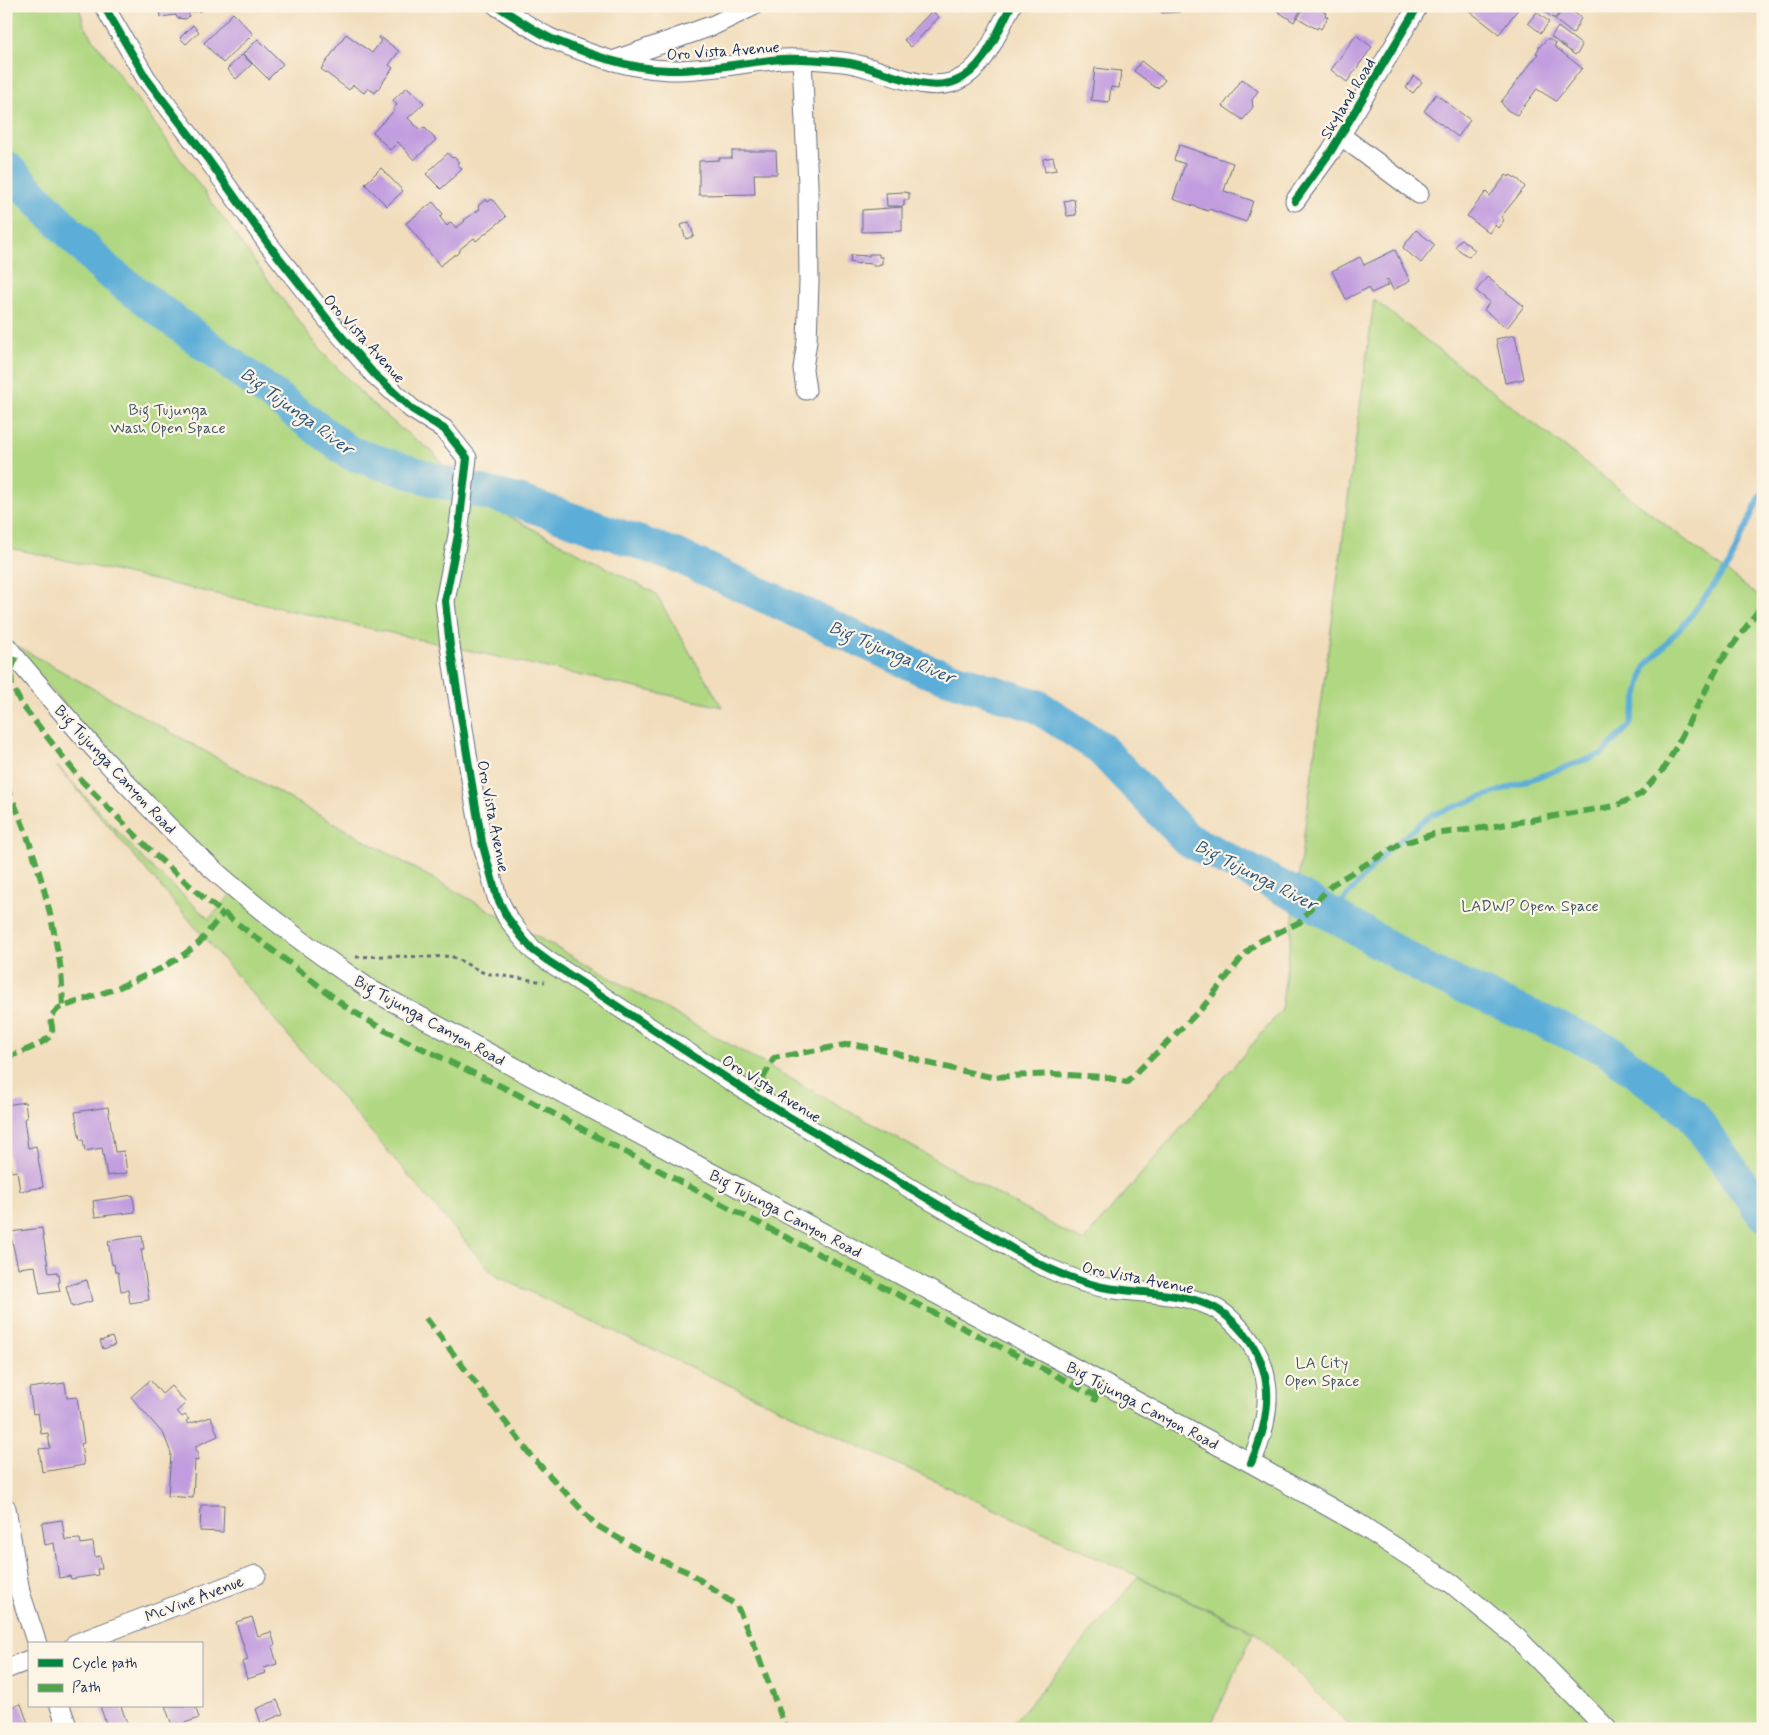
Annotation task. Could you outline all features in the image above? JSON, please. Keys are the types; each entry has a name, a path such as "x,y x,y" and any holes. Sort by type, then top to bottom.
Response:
{"street":[{"name":"Oro Vista Avenue","path":"104,6 146,78 207,158 269,246 374,374 412,409 444,429 467,458 458,535 445,601 450,646 482,842 497,897 507,917 533,950 754,1095 962,1219 1049,1268 1082,1282 1107,1288 1180,1297 1214,1307 1228,1316 1244,1332 1259,1354 1266,1378 1268,1402 1265,1423 1260,1445 1251,1463"},
{"name":"Oro Vista Avenue","path":"497,6 551,38 612,61 668,70 784,59 844,62 877,69 906,81 935,85 955,82 969,74 980,63 1011,6"},
{"path":"612,61 714,25 753,6"},
{"name":"Skyland Road","path":"1295,201 1340,135 1418,6"},
{"path":"802,60 808,243 806,341 803,369 806,390"},
{"path":"1340,135 1419,194"},
{"name":"Big Tujunga Canyon Road","path":"6,646 94,750 152,811 207,864 267,914 371,990 1251,1463 1356,1522 1451,1584 1516,1638 1607,1729"},
{"path":"6,1508 20,1592 36,1642"},
{"name":"McVine Avenue","path":"80,1642 256,1574"},
{"path":"6,1669 28,1660"},
{"path":"61,1708 68,1729"}],"path":[{"path":"326,958 451,956 484,973 514,978 548,982 563,981 571,975"}],"green space":[{"name":"Big Tujunga Wash Open Space","path":"6,6 79,6 84,25 96,43 322,352 366,398 400,428 433,452 443,466 449,481 450,498 474,498 655,593 722,707 6,547"},
{"name":"LA City Open Space","path":"1374,300 1763,600 1763,1729 1353,1729 1255,1631 494,1275 57,766 146,862 209,919 234,891 6,640 1083,1242 1281,1011"},
{"path":"1138,1577 1254,1632 1209,1729 1008,1729"}],"building":[{"path":"159,6 201,6 202,11 189,12 189,16 186,19 177,18 176,15 161,17"},
{"path":"1162,6 1180,6 1180,12 1162,13"},
{"path":"1280,6 1303,6 1294,22 1277,11"},
{"path":"1305,6 1314,6 1326,13 1325,16 1328,17 1321,29 1318,27 1317,29 1298,18"},
{"path":"1463,6 1516,6 1519,8 1499,34"},
{"path":"1539,6 1564,6 1554,19"},
{"path":"1566,6 1581,18 1573,34 1555,20"},
{"path":"932,11 939,17 911,47 904,40"},
{"path":"1537,12 1549,22 1541,33 1528,23"},
{"path":"233,13 253,34 223,63 204,43"},
{"path":"193,25 199,32 186,44 180,38"},
{"path":"1558,27 1582,45 1578,53 1575,55 1551,37"},
{"path":"346,34 372,53 381,41 378,38 379,36 399,51 389,65 393,68 375,93 368,88 364,93 353,85 349,90 321,69"},
{"path":"1356,35 1372,47 1347,82 1331,70"},
{"path":"1548,38 1556,44 1554,46 1582,68 1556,101 1537,89 1517,115 1507,110 1501,102 1538,54 1536,53 1540,46"},
{"path":"258,39 283,64 268,79 243,54"},
{"path":"242,55 252,64 236,79 227,69"},
{"path":"1141,61 1165,80 1158,88 1134,71"},
{"path":"1095,68 1121,71 1119,88 1111,87 1109,102 1091,100"},
{"path":"1414,76 1422,82 1413,93 1406,88"},
{"path":"1242,79 1258,91 1252,100 1253,107 1243,120 1223,106"},
{"path":"407,87 424,103 408,118 420,130 424,127 436,140 414,160 398,142 390,150 373,132 395,110 393,108 397,105 393,100"},
{"path":"1436,94 1470,120 1458,137 1424,111"},
{"path":"1179,145 1233,163 1224,191 1253,201 1246,222 1173,199 1185,164 1174,160"},
{"path":"732,151 776,151 777,174 754,174 755,194 699,195 699,161 732,158"},
{"path":"448,153 459,162 457,163 462,169 441,189 426,174"},
{"path":"1053,157 1056,170 1045,172 1043,159"},
{"path":"381,168 403,191 387,206 365,184"},
{"path":"1506,175 1519,180 1525,187 1501,217 1504,220 1498,228 1495,225 1489,233 1467,216 1486,192 1490,196"},
{"path":"886,193 909,193 909,200 904,200 904,206 887,206"},
{"path":"486,199 488,202 492,199 506,217 476,241 474,238 460,249 456,255 440,266 406,223 433,202 443,214 440,217 447,226 451,222 456,228 480,209 478,206"},
{"path":"1074,199 1076,215 1067,216 1064,201"},
{"path":"902,207 902,231 862,232 862,210"},
{"path":"689,222 694,236 686,239 681,225"},
{"path":"1416,230 1435,245 1421,263 1403,247"},
{"path":"1461,239 1475,250 1469,257 1455,247"},
{"path":"1395,250 1410,281 1393,290 1388,279 1386,280 1389,285 1371,293 1368,288 1346,299 1332,271 1360,257 1364,265"},
{"path":"869,254 879,254 879,257 882,257 882,264 873,266 873,264 850,262 851,255 869,256"},
{"path":"1487,277 1524,306 1507,328 1484,310 1490,302 1476,291"},
{"path":"1515,335 1524,379 1505,383 1496,339"},
{"path":"25,1102 27,1118 24,1119 28,1148 36,1146 43,1187 20,1191 17,1171 11,1172 6,1140 6,1105"},
{"path":"108,1107 115,1152 124,1151 127,1173 107,1176 102,1148 85,1151 83,1140 80,1140 75,1112"},
{"path":"133,1195 135,1212 95,1217 93,1201"},
{"path":"42,1228 49,1273 57,1272 59,1274 60,1291 40,1294 35,1266 18,1268 10,1232"},
{"path":"142,1236 144,1249 141,1249 149,1300 130,1303 128,1290 121,1291 118,1272 115,1272 114,1264 112,1265 108,1241"},
{"path":"87,1280 92,1301 72,1307 66,1286"},
{"path":"112,1337 115,1345 103,1349 100,1341"},
{"path":"150,1380 162,1394 171,1386 186,1403 177,1411 182,1417 185,1415 189,1419 186,1421 188,1424 211,1417 218,1436 196,1446 198,1461 195,1460 193,1498 168,1496 171,1453 164,1435 131,1397"},
{"path":"65,1383 67,1398 77,1397 84,1443 81,1444 84,1465 42,1472 39,1449 50,1448 48,1433 41,1434 38,1413 33,1414 29,1388"},
{"path":"201,1505 224,1505 223,1532 200,1531"},
{"path":"62,1520 65,1540 80,1539 81,1544 93,1542 95,1557 100,1556 102,1569 97,1569 98,1575 71,1579 70,1576 59,1578 54,1543 45,1545 42,1523"},
{"path":"252,1617 258,1636 271,1632 275,1645 272,1646 277,1664 264,1668 266,1673 247,1679 242,1662 248,1660 236,1622"},
{"path":"277,1700 283,1714 261,1723 256,1709"},
{"path":"21,1704 30,1729 6,1729 6,1709"},
{"path":"101,1708 122,1708 129,1729 108,1729"},
{"path":"166,1708 196,1708 199,1718 179,1725 178,1723 172,1725"}],"waterway":[{"name":"Big Tujunga River","path":"6,167 106,270 350,453 441,482 518,501 678,556 925,670 1037,706 1099,747 1187,839 1314,904 1430,972 1606,1049 1691,1113 1763,1214"},
{"path":"1331,914 1386,852 1429,816 1602,754 1630,725 1645,667 1689,618 1729,565 1763,490"}],"marked path":[{"path":"754,1095 774,1058 850,1044 885,1050 927,1063 991,1077 1053,1074 1103,1077 1127,1082 1203,1007 1244,955 1256,943 1300,922 1333,884 1400,844 1434,834 1483,828 1615,806 1641,794 1666,766 1721,661 1763,604"},
{"path":"16,657 11,671 12,686 22,705 81,780 155,855 205,899 346,1007 384,1030 517,1094 733,1210 1096,1396"},
{"path":"6,786 31,847 44,889 59,960 63,1007"},
{"path":"6,1057 32,1048 45,1041 52,1033 50,1017 59,1008 115,989 160,969 186,953 199,943 224,912"},
{"path":"426,1318 532,1457 596,1525 642,1552 690,1573 737,1606 755,1647 786,1729"},
{"path":"1094,1402 1101,1382"}],"cycle path":[{"path":"104,6 146,78 207,158 269,245 332,325 374,374 412,409 444,429 467,458 458,535 445,601 450,646 482,842 497,897 507,917 521,936 533,950 548,961 753,1095 1034,1261 1064,1275 1093,1285 1187,1298 1217,1309 1229,1318 1244,1334 1256,1351 1263,1368 1267,1386 1264,1423 1251,1463"},
{"path":"497,6 552,39 594,55 639,67 683,70 782,59 812,59 856,64 914,82 929,84 943,84 956,81 975,68 989,49 1011,6"},
{"path":"1295,201 1331,151 1418,6"}],"park label":[{"name":"LADWP Open Space","path":"1530,905"}]}
